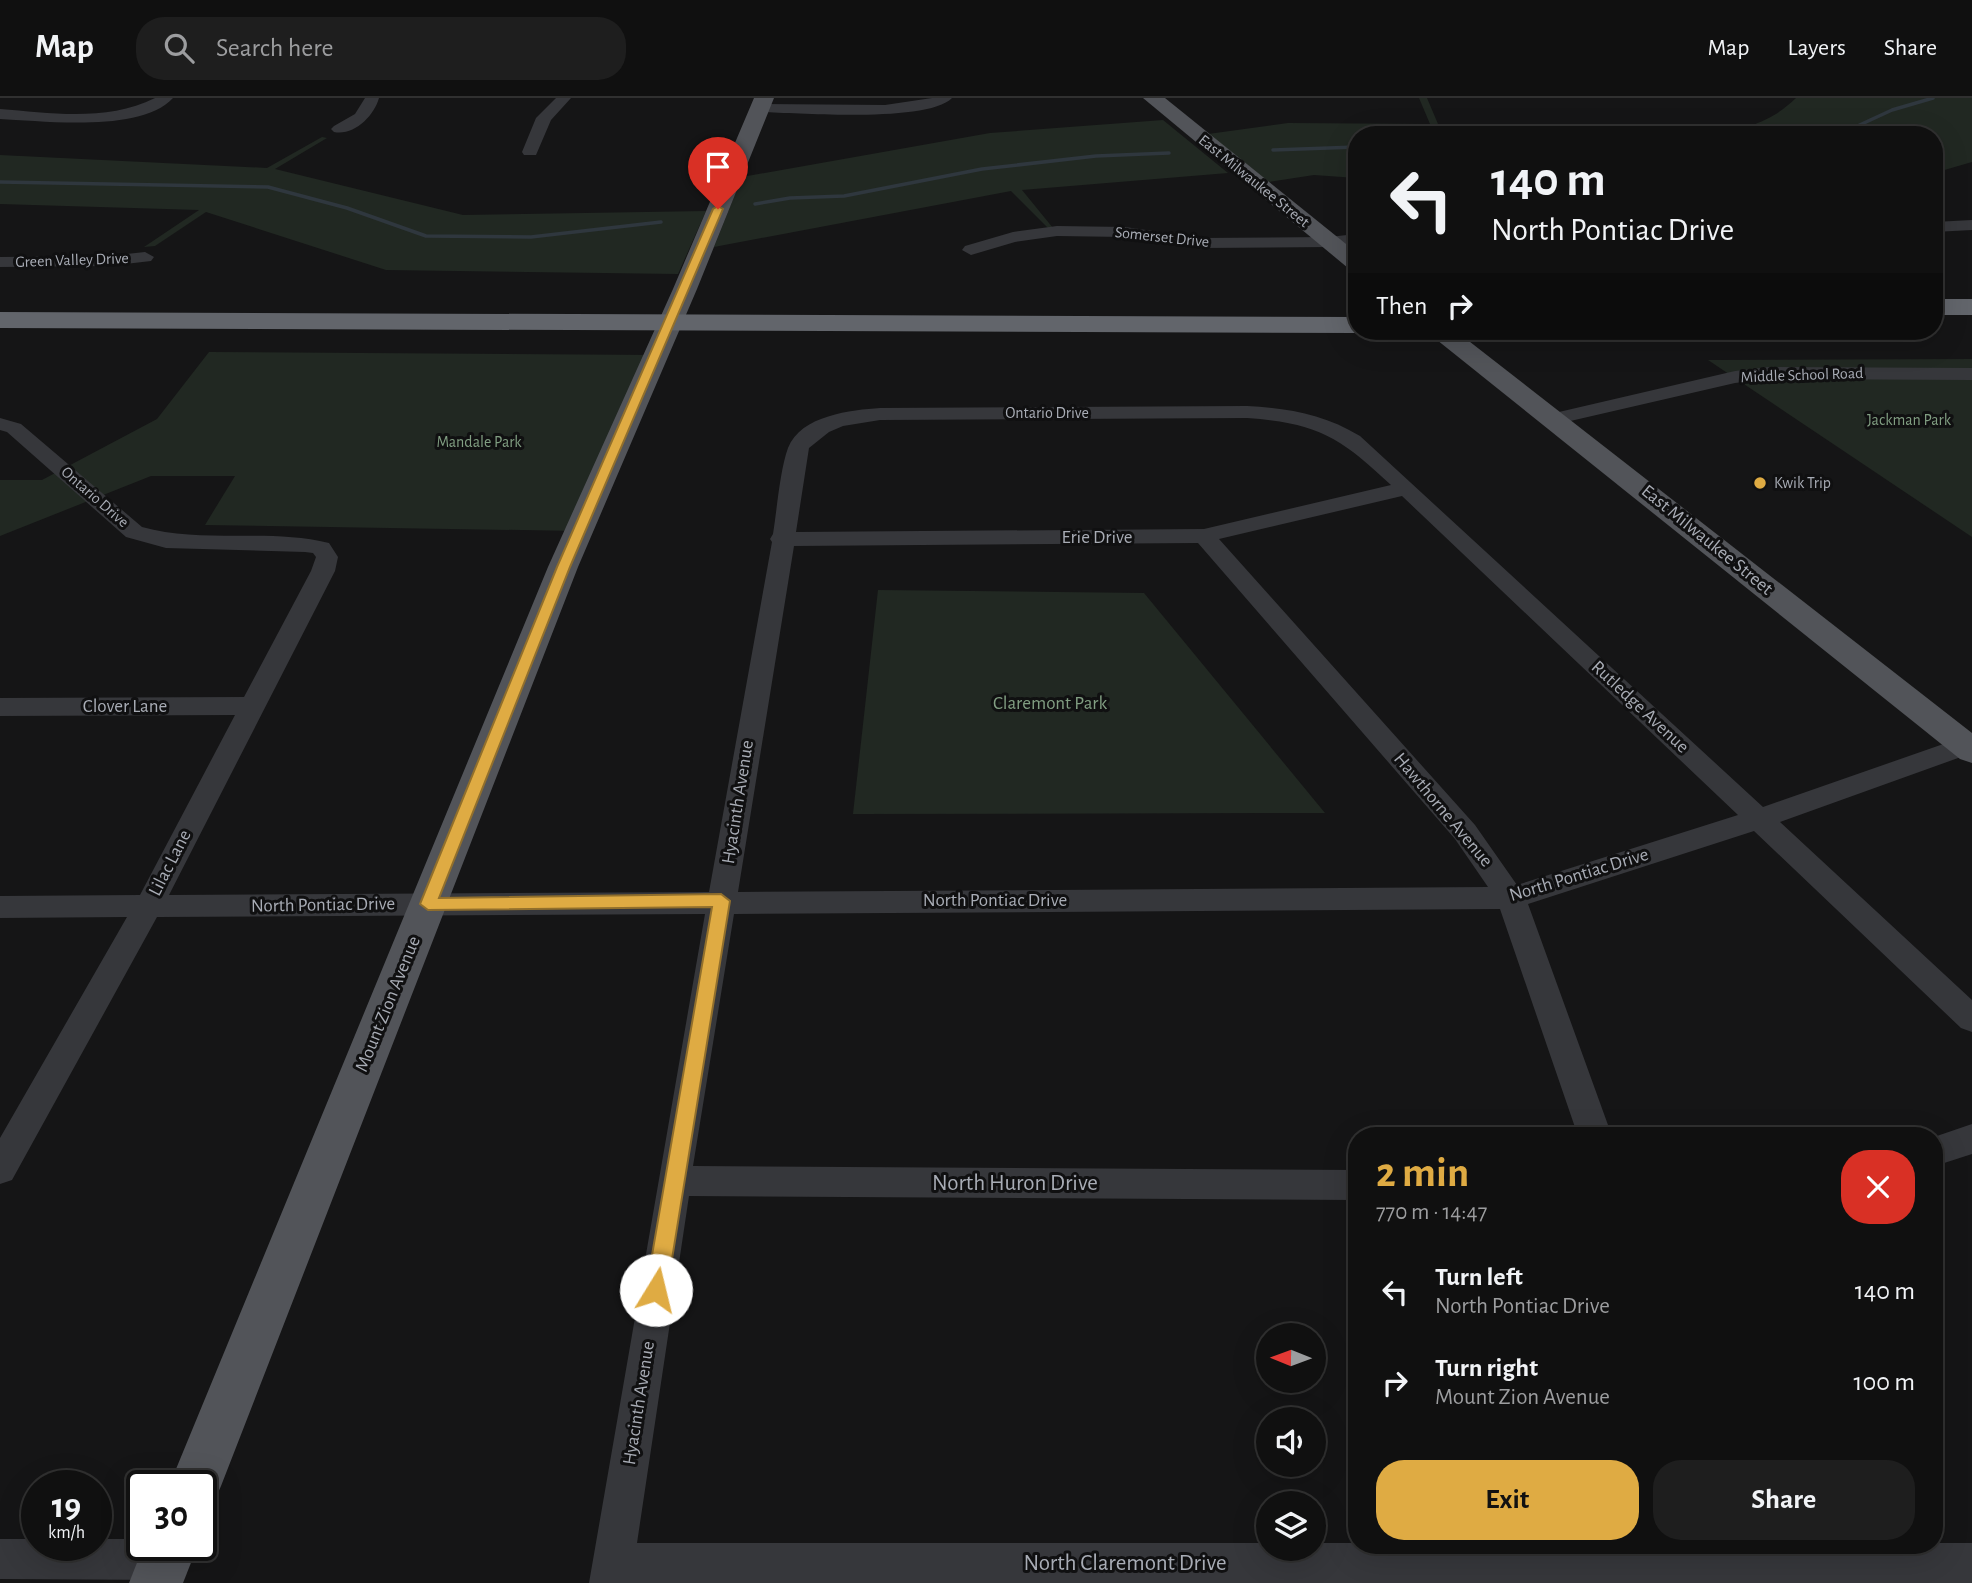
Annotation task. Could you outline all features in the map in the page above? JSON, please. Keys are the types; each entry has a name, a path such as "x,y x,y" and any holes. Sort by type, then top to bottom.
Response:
{"highway":[{"path":"0,299 641,312"},
{"path":"1943,307 1972,307"},
{"path":"0,320 641,312 1348,310"},
{"path":"1943,328 1972,328"}],"main road":[{"name":"East Milwaukee Street","path":"1153,98 1348,257"},
{"name":"Mount Zion Avenue","path":"201,1470 568,555 685,289 761,103"},
{"name":"East Milwaukee Street","path":"1452,340 1969,746"}],"street":[{"path":"0,114 100,117 152,107 166,98"},
{"path":"339,129 363,116 372,98"},
{"path":"530,152 544,118 564,98"},
{"path":"761,103 904,108 933,104 945,98"},
{"path":"1943,227 1972,225"},
{"name":"Somerset Drive","path":"971,250 1013,237 1058,231 1125,232 1202,243 1348,240"},
{"name":"Green Valley Drive","path":"0,262 108,261 145,257"},
{"name":"Middle School Road","path":"1553,419 1727,379 1769,373 1972,374"},
{"name":"Ontario Drive","path":"804,439 831,421 855,416 911,413 1247,412 1295,415"},
{"name":"Rutledge Avenue","path":"1295,415 1335,427 1356,441 1972,1019"},
{"name":"Ontario Drive","path":"0,424 14,428 134,533 166,541 305,545 325,552"},
{"name":"Hyacinth Avenue","path":"612,1573 781,539 799,447 804,439"},
{"name":"Erie Drive","path":"781,539 1204,536 1407,488"},
{"name":"Hawthorne Avenue","path":"1204,536 1465,832 1511,898 1592,1127"},
{"name":"Lilac Lane","path":"0,1169 148,907 323,571 327,557 325,552"},
{"name":"Clover Lane","path":"0,707 251,706"},
{"name":"North Pontiac Drive","path":"0,907 1511,898 1759,819 1969,746"},
{"path":"1943,1148 1972,1139"},
{"name":"North Huron Drive","path":"674,1181 1348,1185"},
{"path":"0,1559 164,1563"},
{"name":"North Claremont Drive","path":"612,1573 1972,1563"}],"green space":[{"path":"1419,98 1427,98 1438,124 1474,126 1348,126 1348,177 1314,175 1269,182 1208,134 1288,123 1430,124"},
{"path":"1796,98 1972,98 1972,162 1943,170 1943,126 1750,126"},
{"path":"1163,120 1228,173 1022,190 1053,228 1048,228 1011,191 714,247 742,177 990,133"},
{"path":"322,137 327,138 275,169 463,215 706,211 678,274 386,270 206,212 155,246 144,247 199,210 0,204 0,155 267,168"},
{"name":"Mandale Park","path":"209,352 656,355 579,531 205,525 235,476 151,476 0,536 0,480 42,480 157,419"},
{"name":"Jackman Park","path":"1972,359 1972,537 1708,360"},
{"name":"Claremont Park","path":"878,590 1144,593 1325,813 853,814"}],"waterway":[{"path":"1857,126 1892,110 1933,98"},
{"path":"1273,150 1348,147"},
{"path":"755,204 790,198 844,196 982,169 1096,156 1169,153"},
{"path":"0,182 268,187 347,208 426,236 531,237 661,222"}],"place":[{"name":"Kwik Trip","path":"1760,483"}],"route":[{"path":"656,1290 721,901 428,904 563,567 718,209"}]}
